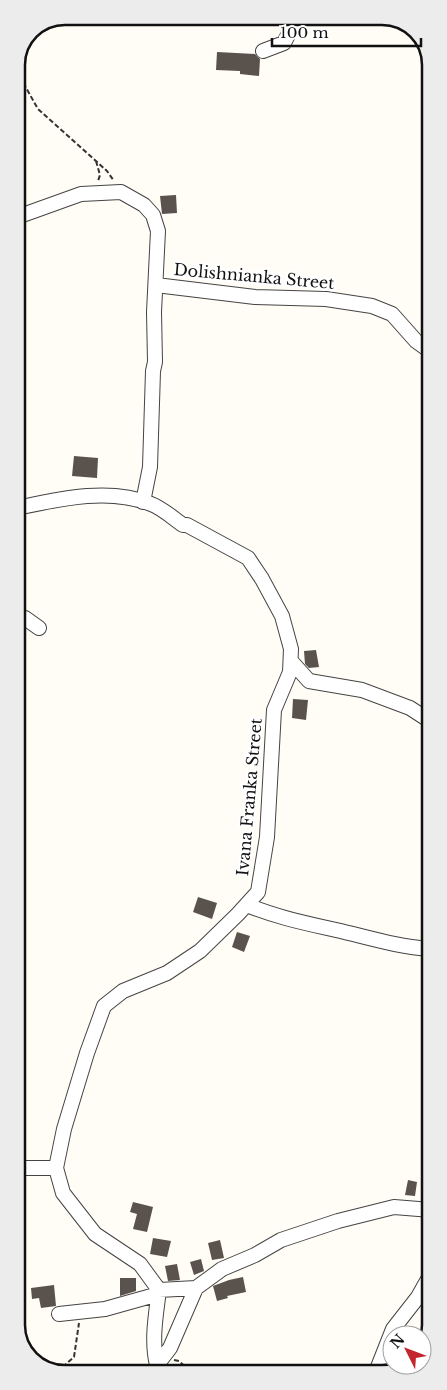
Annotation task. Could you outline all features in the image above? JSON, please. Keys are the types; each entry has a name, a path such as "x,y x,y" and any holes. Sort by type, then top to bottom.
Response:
{"street":[{"path":"263,51 284,43 292,25"},
{"path":"25,214 82,194 120,192 144,205 153,216 158,231 156,285"},
{"name":"Dolishnianka Street","path":"143,502 150,467 153,371 155,362 156,285 255,297 326,299 372,306 392,314 422,345"},
{"name":"Ivana Franka Street","path":"25,506 70,498 112,495 151,504 183,525 248,558 282,616 291,649 290,672 274,710 267,837 258,892 200,951 167,973 123,991 104,1006 87,1053 64,1129 56,1168"},
{"path":"25,618 39,628"},
{"path":"290,661 309,681 362,690 410,708 422,716"},
{"path":"247,905 273,915 310,925 381,942 422,948"},
{"path":"25,1168 56,1168 63,1193 95,1234 140,1264 159,1290 154,1332 154,1355 159,1365"},
{"path":"59,1314 105,1309 130,1303 155,1295 159,1290 196,1288 227,1267 255,1255 281,1240 304,1231 394,1207 422,1209"},
{"path":"160,1365 170,1348 196,1288"},
{"path":"379,1365 393,1329 422,1290"}],"path":[{"path":"25,86 38,109 107,171 120,192"},
{"path":"82,194 95,187 98,182 100,175 96,161"},
{"path":"64,1365 74,1357 81,1312"},
{"path":"163,1365 179,1361 183,1365"}],"building":[{"path":"217,52 255,54 260,59 259,76 240,74 240,71 216,70"},
{"path":"176,195 177,213 162,214 160,196"},
{"path":"74,456 98,458 97,478 72,476"},
{"path":"316,650 319,667 309,668 305,664 304,651"},
{"path":"293,699 308,700 306,720 292,718"},
{"path":"198,897 217,903 212,919 193,912"},
{"path":"237,932 250,936 244,952 232,947"},
{"path":"408,1180 417,1182 415,1196 405,1195"},
{"path":"133,1202 153,1207 147,1232 133,1229 137,1214 130,1212"},
{"path":"153,1238 171,1241 167,1257 150,1254"},
{"path":"220,1240 224,1258 212,1260 208,1243"},
{"path":"201,1259 204,1271 194,1275 190,1262"},
{"path":"177,1264 180,1280 168,1281 165,1266"},
{"path":"243,1277 246,1292 227,1296 228,1298 217,1301 213,1286"},
{"path":"120,1278 136,1278 136,1291 120,1296"},
{"path":"54,1285 56,1306 41,1308 39,1298 32,1299 31,1288"}]}
